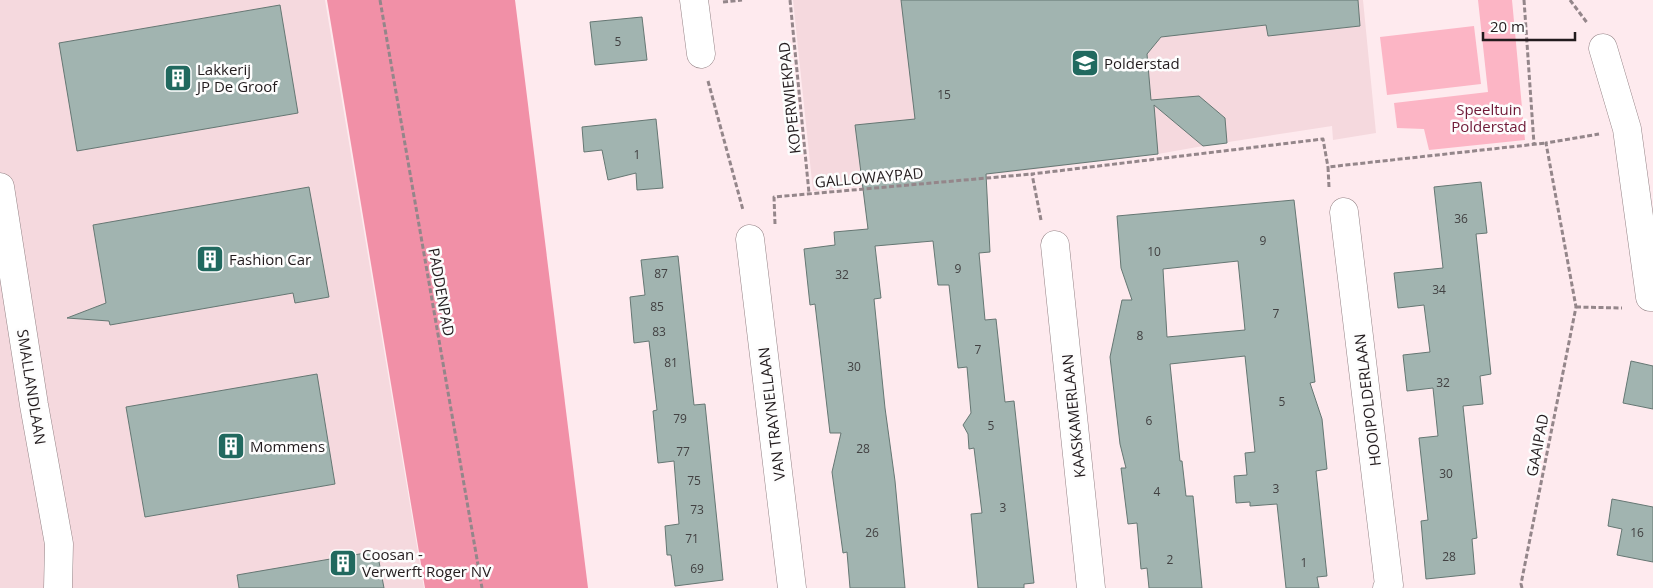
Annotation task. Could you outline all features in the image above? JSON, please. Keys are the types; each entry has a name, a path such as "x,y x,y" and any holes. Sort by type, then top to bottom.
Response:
{"street":[{"path":"694,0 701,54"},
{"path":"1603,48 1627,129 1652,297"},
{"name":"SMALLANDLAAN","path":"0,187 34,405 59,544 58,588"},
{"name":"HOOIPOLDERLAAN","path":"1344,212 1389,585 1387,588"},
{"name":"VAN TRAYNELLAAN","path":"750,240 792,588"},
{"name":"KAASKAMERLAAN","path":"1055,245 1090,588"}],"path":[{"name":"PADDENPAD","path":"380,0 482,588"},
{"name":"KOPERWIEKPAD","path":"790,0 809,193"},
{"path":"1524,0 1534,144"},
{"path":"701,54 750,240"},
{"path":"1328,167 1546,143 1627,129"},
{"name":"GALLOWAYPAD","path":"750,240 776,237 774,197 1032,174 1323,139 1328,167 1329,188 1344,212"},
{"name":"GAAIPAD","path":"1522,588 1521,584 1576,307 1546,143"},
{"path":"1032,174 1040,217 1055,245"},
{"path":"1576,307 1628,308 1652,297"}],"shaded area":[{"path":"0,0 325,0 424,588 0,588"},
{"path":"327,0 515,0 588,588 425,588"},
{"name":"Polderstad","path":"793,0 1363,0 1376,133 1333,140 1332,126 1158,154 1014,172 813,191"}],"green space":[{"name":"Speeltuin Polderstad","path":"1478,0 1512,0 1525,140 1429,150 1424,129 1397,128 1394,103 1488,92"},
{"path":"1474,26 1481,84 1387,95 1380,37"}],"building":[{"path":"901,0 1358,0 1360,26 1268,36 1266,25 1161,37 1147,54 1151,100 1199,96 1225,118 1227,143 1203,146 1154,105 1158,154 986,174 990,252 979,253 985,320 996,319 1005,402 1014,401 1034,583 1024,584 1024,588 978,588 971,514 982,513 974,448 969,449 968,434 963,425 971,413 967,367 958,368 949,285 938,285 933,241 875,246 881,298 874,299 905,588 850,588 847,552 843,553 832,472 841,433 830,433 815,304 810,305 804,249 835,245 834,232 868,229 855,125 915,119"},
{"name":"Lakkerij JP De Groof","path":"280,5 298,113 77,151 59,43"},
{"path":"642,17 647,60 595,65 590,22"},
{"path":"656,119 663,188 637,190 636,173 608,180 602,150 584,152 582,127"},
{"path":"1481,182 1487,233 1476,234 1491,374 1480,376 1483,404 1463,406 1477,538 1472,539 1475,574 1426,579 1421,521 1428,520 1419,438 1438,436 1433,388 1407,391 1403,355 1430,352 1424,305 1398,308 1394,273 1443,268 1434,187"},
{"name":"Fashion Car","path":"309,187 329,297 295,303 293,293 110,325 109,321 67,318 106,303 93,225"},
{"path":"1294,200 1315,382 1310,383 1322,419 1327,469 1316,471 1327,576 1317,577 1319,588 1286,588 1277,504 1250,506 1250,502 1236,503 1234,476 1247,475 1245,453 1255,452 1245,356 1170,364 1180,461 1182,461 1186,496 1193,496 1202,588 1149,588 1147,568 1141,569 1137,523 1128,524 1121,468 1126,468 1120,444 1110,357 1122,300 1132,300 1121,268 1117,216","holes":["1238,261 1245,330 1167,337 1163,269"]},
{"path":"678,256 694,405 705,404 723,580 675,586 671,555 667,555 665,526 679,524 674,461 658,463 653,411 657,410 649,341 634,343 630,297 645,295 641,260"},
{"path":"1631,361 1653,366 1653,409 1623,403"},
{"name":"Mommens","path":"317,374 335,484 145,517 126,407"},
{"path":"1612,499 1653,507 1653,562 1617,555 1622,529 1608,526"},
{"name":"Coosan - Verwerft Roger NV","path":"377,551 384,588 239,588 237,575"}],"place":[{"name":"Polderstad","path":"1085,63"},
{"name":"Lakkerij JP De Groof","path":"178,78"},
{"name":"Fashion Car","path":"210,259"},
{"name":"Mommens","path":"231,446"},
{"name":"Coosan - Verwerft Roger NV","path":"343,563"}]}
